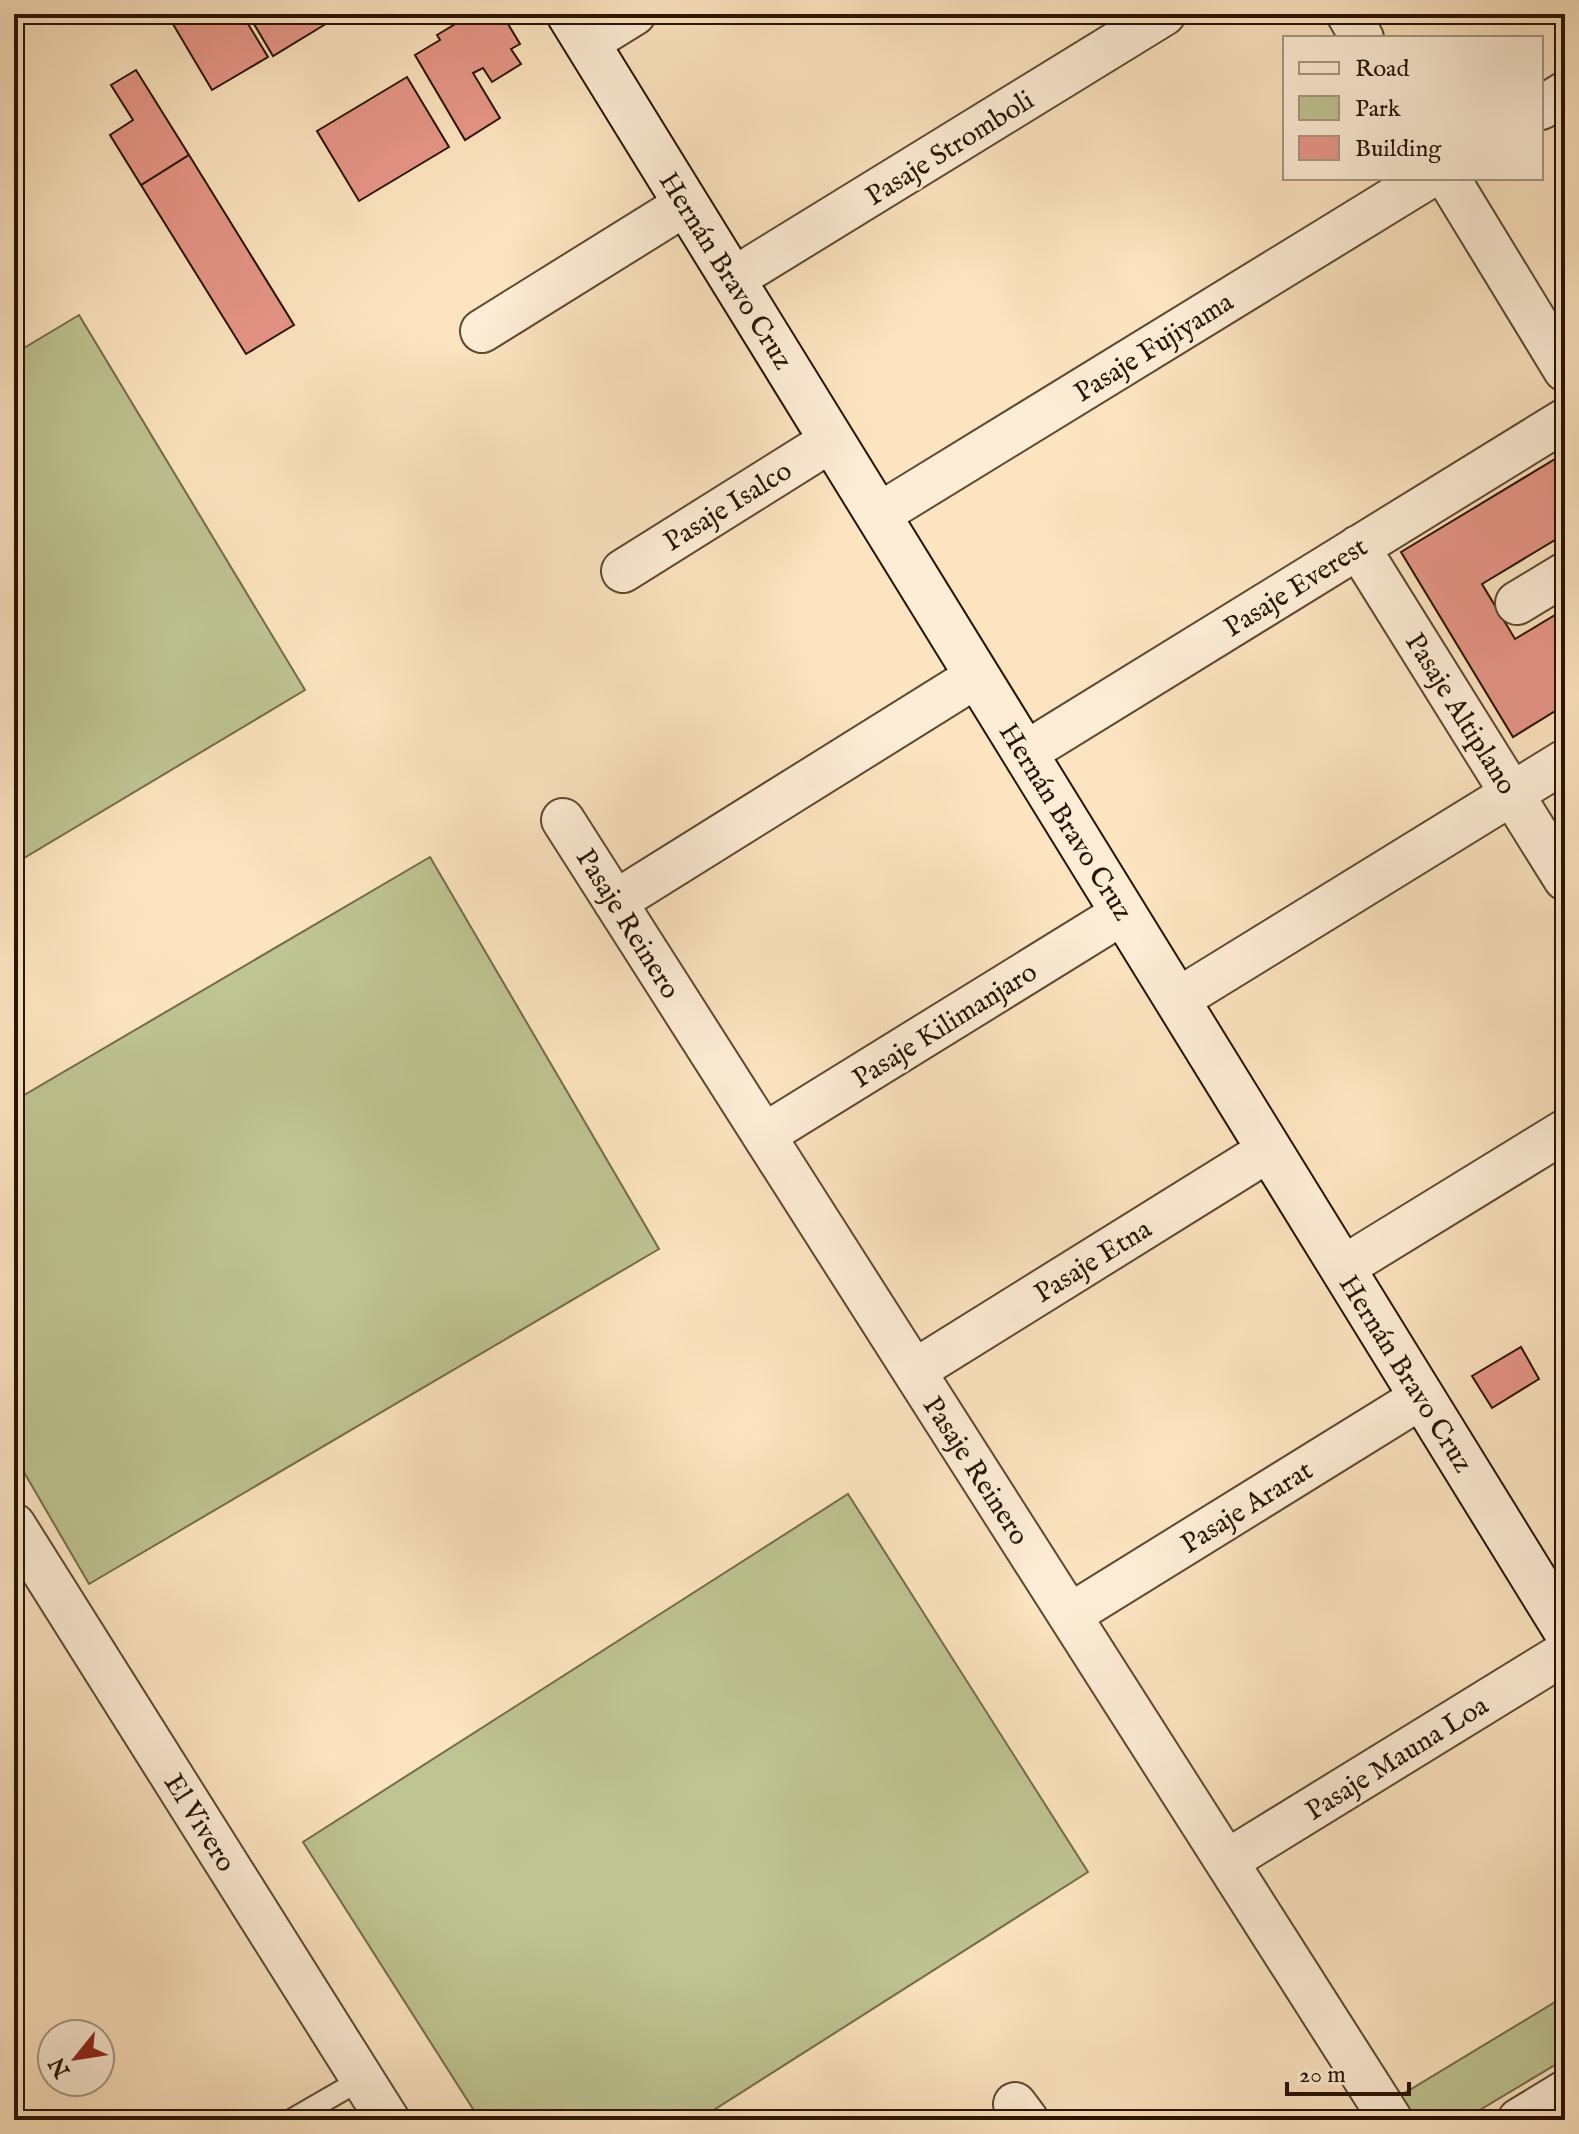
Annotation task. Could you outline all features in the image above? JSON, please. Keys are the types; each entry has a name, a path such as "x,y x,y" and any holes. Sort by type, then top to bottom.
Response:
{"main road":[{"name":"Hernán Bravo Cruz","path":"578,28 1565,1629"}],"street":[{"path":"578,28 634,14"},
{"name":"Pasaje Stromboli","path":"733,279 1164,14"},
{"path":"1348,14 1361,36"},
{"path":"1543,107 1565,93"},
{"name":"Pasaje Fujiyama","path":"878,515 1424,180"},
{"path":"1449,180 1565,370"},
{"path":"482,331 686,204"},
{"name":"Pasaje Everest","path":"1025,753 1565,420"},
{"name":"Pasaje Isalco","path":"623,571 832,440"},
{"name":"Pasaje Altiplano","path":"1358,547 1565,879"},
{"path":"1517,603 1565,574"},
{"path":"615,902 977,676"},
{"path":"1177,1000 1565,761"},
{"name":"Pasaje Reinero","path":"563,820 1391,2120"},
{"name":"Pasaje Kilimanjaro","path":"764,1135 1123,913"},
{"path":"1342,1268 1565,1131"},
{"name":"Pasaje Etna","path":"914,1371 1269,1150"},
{"name":"Pasaje Ararat","path":"1070,1615 1422,1397"},
{"name":"El Vivero","path":"14,1525 388,2120"},
{"name":"Pasaje Mauna Loa","path":"1227,1861 1565,1653"},
{"path":"1519,2120 1565,2092"}],"lane":[{"path":"291,2120 362,2079"}],"green space":[{"path":"79,315 305,690 14,864 14,354"},
{"path":"430,857 659,1249 89,1584 14,1455 14,1101"},
{"path":"848,1494 1088,1872 698,2120 480,2120 303,1842"},
{"path":"1565,1996 1565,2059 1463,2120 1360,2120"}],"building":[{"path":"167,14 242,14 268,57 212,90"},
{"path":"248,14 324,14 329,22 273,56"},
{"path":"472,14 474,18 480,14 502,14 520,44 511,49 521,64 492,82 483,68 473,73 500,118 465,140 415,55 440,40 437,35"},
{"path":"136,70 189,155 141,185 110,135 133,120 111,85"},
{"path":"407,77 449,147 359,201 317,131"},
{"path":"189,155 294,325 246,354 141,185"},
{"path":"1565,453 1565,534 1482,584 1515,639 1565,609 1565,705 1513,737 1401,552"},
{"path":"1521,1347 1539,1379 1492,1408 1472,1376"}]}
